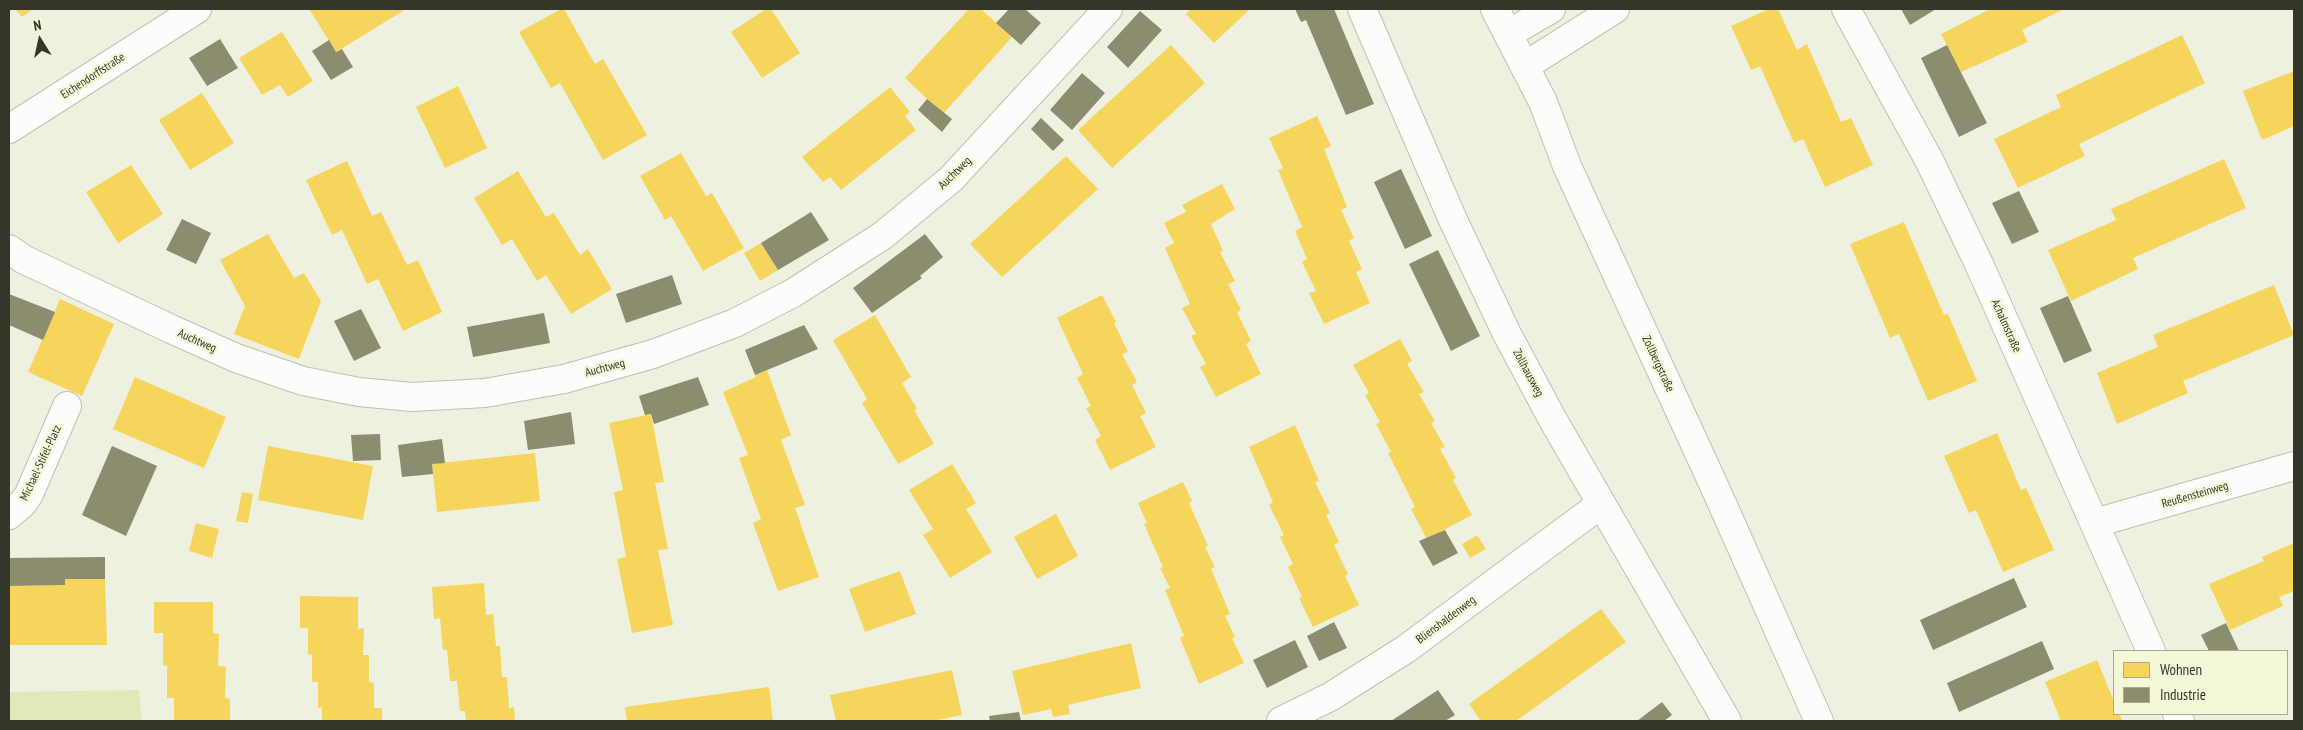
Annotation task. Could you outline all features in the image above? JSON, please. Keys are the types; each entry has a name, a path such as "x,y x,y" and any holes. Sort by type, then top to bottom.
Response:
{"street":[{"name":"Auchtweg","path":"9,249 23,259 172,330 236,358 303,381 359,392 412,397 485,393 564,379 653,354 735,323 793,293 882,236 951,179 1108,9"},
{"name":"Zollhausweg","path":"1362,9 1479,275 1548,411 1727,721"},
{"name":"Zollbergstraße","path":"1494,9 1543,102 1567,166 1716,490 1819,721"},
{"path":"1508,34 1551,9"},
{"path":"1525,66 1614,9"},
{"name":"Achalmstraße","path":"1846,9 1929,160 1979,264 2151,650"},
{"name":"Eichendorffstraße","path":"9,129 179,13"},
{"name":"Michael-Stifel-Platz","path":"9,515 23,503 29,494 67,406"},
{"name":"Reußensteinweg","path":"2095,523 2294,466"},
{"name":"Blienshaldenweg","path":"1282,721 1330,697 1398,655 1601,504"}],"green space":[{"path":"139,690 142,721 9,721 9,692"}],"building: Wohnen":[{"path":"15,9 33,9 22,17"},
{"path":"309,9 401,9 403,11 336,52"},
{"path":"564,9 595,64 603,59 647,135 603,160 560,83 551,88 519,32"},
{"path":"766,9 771,9 800,53 762,78 731,32"},
{"path":"969,9 981,9 1012,37 943,114 905,78"},
{"path":"1191,9 1250,9 1214,43 1186,14"},
{"path":"1769,9 1778,9 1797,50 1807,44 1841,122 1851,118 1873,165 1825,187 1803,139 1794,143 1760,66 1751,70 1731,26"},
{"path":"1990,9 2064,9 2022,30 2028,42 1961,72 1941,34"},
{"path":"282,32 313,81 288,97 280,85 262,95 239,58"},
{"path":"2182,35 2205,83 2079,144 2085,156 2018,188 1994,139 2061,107 2056,95"},
{"path":"1171,45 1205,83 1112,168 1078,130"},
{"path":"2294,71 2294,126 2262,140 2243,91"},
{"path":"458,86 487,148 445,168 416,107"},
{"path":"890,87 910,112 905,116 916,130 841,190 830,177 823,182 802,157"},
{"path":"202,93 234,143 190,170 159,120"},
{"path":"1317,116 1331,146 1324,149 1347,207 1341,210 1354,238 1349,241 1362,269 1356,272 1370,303 1324,324 1309,293 1316,291 1302,262 1307,259 1295,231 1302,227 1278,170 1283,168 1269,138"},
{"path":"681,153 706,196 712,193 744,248 703,271 671,216 665,220 640,176"},
{"path":"1066,156 1098,189 1002,277 970,244"},
{"path":"2224,159 2246,208 2133,258 2138,269 2071,301 2048,250 2116,220 2111,209"},
{"path":"347,161 372,216 381,212 407,265 418,260 442,312 403,331 378,279 367,284 342,230 332,235 306,180"},
{"path":"131,165 163,214 118,243 86,192"},
{"path":"518,171 546,217 554,213 580,255 588,249 612,289 571,314 546,275 537,281 512,239 502,245 474,198"},
{"path":"1222,184 1235,209 1211,224 1223,251 1220,252 1235,281 1228,284 1241,310 1237,312 1251,341 1246,344 1261,374 1216,397 1200,367 1206,364 1191,336 1196,334 1182,308 1190,304 1165,248 1174,243 1164,223 1186,212 1182,205"},
{"path":"1904,222 1944,315 1948,314 1977,381 1928,401 1899,334 1890,338 1850,244"},
{"path":"268,234 294,278 304,273 321,301 299,359 234,334 245,306 220,260"},
{"path":"761,243 778,270 760,281 744,253"},
{"path":"2274,285 2294,335 2183,381 2188,393 2117,424 2097,373 2158,347 2153,335"},
{"path":"1102,295 1116,322 1114,323 1128,352 1122,354 1137,382 1132,385 1146,413 1140,416 1156,447 1110,470 1095,440 1101,436 1086,408 1091,406 1077,378 1083,374 1057,318"},
{"path":"60,299 114,324 82,396 28,372"},
{"path":"875,315 911,377 902,383 917,409 914,410 934,444 898,464 862,403 867,399 833,340"},
{"path":"1400,339 1412,361 1407,364 1424,392 1419,394 1435,421 1431,423 1445,447 1440,449 1456,478 1453,480 1472,515 1427,539 1411,509 1415,507 1388,453 1391,452 1376,424 1380,422 1365,395 1369,393 1353,365"},
{"path":"767,370 791,435 781,440 805,505 795,508 819,577 778,591 753,523 761,519 739,458 748,455 723,392"},
{"path":"135,377 226,417 204,468 113,429"},
{"path":"651,414 664,482 655,483 668,549 658,550 673,625 632,633 617,559 626,557 614,492 623,490 609,423"},
{"path":"1295,425 1319,481 1315,482 1330,513 1326,515 1339,542 1334,545 1348,574 1345,576 1359,605 1313,627 1299,598 1302,597 1288,567 1293,564 1280,537 1284,535 1269,505 1273,502 1249,447"},
{"path":"1997,433 2021,490 2026,488 2054,550 2003,572 1976,510 1969,513 1944,456"},
{"path":"268,446 373,466 363,520 258,500"},
{"path":"535,453 540,501 437,512 432,464"},
{"path":"952,464 976,503 966,509 992,552 950,578 923,535 933,529 909,490"},
{"path":"1183,482 1192,501 1189,503 1208,546 1205,547 1215,567 1211,569 1230,614 1225,616 1235,637 1232,638 1244,663 1199,684 1180,638 1184,636 1165,590 1170,588 1160,568 1163,567 1144,524 1147,523 1138,503"},
{"path":"242,492 253,494 248,523 236,521"},
{"path":"1056,514 1078,556 1037,579 1014,537"},
{"path":"196,523 219,529 212,558 189,551"},
{"path":"1477,535 1486,549 1470,558 1462,544"},
{"path":"2294,543 2294,591 2279,597 2283,606 2230,630 2209,584 2264,561 2262,557"},
{"path":"900,571 916,614 865,632 849,589"},
{"path":"65,579 105,579 107,645 9,645 9,586 65,585"},
{"path":"484,583 486,615 493,614 496,646 500,646 502,677 507,677 509,708 514,707 515,721 466,721 465,711 460,711 457,681 450,681 447,650 443,650 440,618 434,619 432,587"},
{"path":"300,596 358,597 358,629 364,628 363,655 369,655 369,682 374,683 374,708 382,708 382,721 322,721 322,707 318,708 318,682 312,682 312,655 308,654 308,628 300,628"},
{"path":"154,602 213,602 213,633 219,634 218,666 226,667 225,698 230,699 230,721 174,721 174,698 167,698 167,666 163,665 163,633 154,633"},
{"path":"1601,609 1626,642 1516,721 1481,721 1469,704"},
{"path":"1131,643 1141,688 1068,705 1070,714 1053,717 1051,709 1023,715 1012,671"},
{"path":"2097,660 2113,699 2113,715 2120,715 2123,721 2061,721 2045,682"},
{"path":"952,670 962,715 933,721 836,721 830,695"},
{"path":"769,687 773,721 627,721 625,707"}],"building: Industrie":[{"path":"1009,9 1025,9 1041,23 1021,45 996,23"},
{"path":"1295,9 1334,9 1374,104 1346,115 1306,20 1301,22"},
{"path":"1901,9 1936,9 1910,25"},
{"path":"1140,11 1162,30 1128,68 1107,47"},
{"path":"220,39 238,68 207,86 189,58"},
{"path":"329,40 336,52 342,49 353,67 331,80 312,51"},
{"path":"1947,45 1987,123 1959,137 1921,58"},
{"path":"1082,73 1105,93 1072,130 1050,110"},
{"path":"927,99 952,119 942,132 918,110"},
{"path":"1041,118 1064,140 1053,151 1031,129"},
{"path":"1401,169 1432,236 1405,249 1374,182"},
{"path":"2019,191 2039,232 2012,244 1992,203"},
{"path":"811,212 829,240 778,270 761,243"},
{"path":"182,219 211,233 196,264 166,250"},
{"path":"925,234 943,257 920,276 922,278 872,313 853,288"},
{"path":"1438,250 1480,336 1451,351 1409,264"},
{"path":"672,275 682,304 626,323 616,294"},
{"path":"9,294 55,312 43,340 9,325"},
{"path":"2068,296 2092,351 2064,363 2040,308"},
{"path":"361,309 381,348 354,361 334,321"},
{"path":"544,313 550,343 473,357 467,327"},
{"path":"804,325 818,349 755,375 745,350"},
{"path":"698,377 709,405 654,424 651,414 645,415 639,396"},
{"path":"571,412 575,444 528,450 524,421"},
{"path":"380,434 381,460 353,461 351,435"},
{"path":"442,439 445,463 432,464 433,474 402,477 398,445"},
{"path":"112,446 157,466 126,536 82,515"},
{"path":"1445,530 1458,553 1433,566 1419,541"},
{"path":"105,557 105,579 65,579 65,585 9,586 9,558"},
{"path":"2014,578 2027,607 1933,650 1920,620"},
{"path":"1334,622 1347,648 1319,661 1307,636"},
{"path":"2226,623 2239,650 2208,650 2201,635"},
{"path":"1295,640 1308,667 1267,688 1253,660"},
{"path":"2042,641 2054,669 1959,712 1947,683"},
{"path":"1438,690 1455,715 1445,721 1391,721"},
{"path":"1662,702 1672,715 1664,721 1637,721"},
{"path":"1019,712 1021,721 990,721 989,716"}]}
